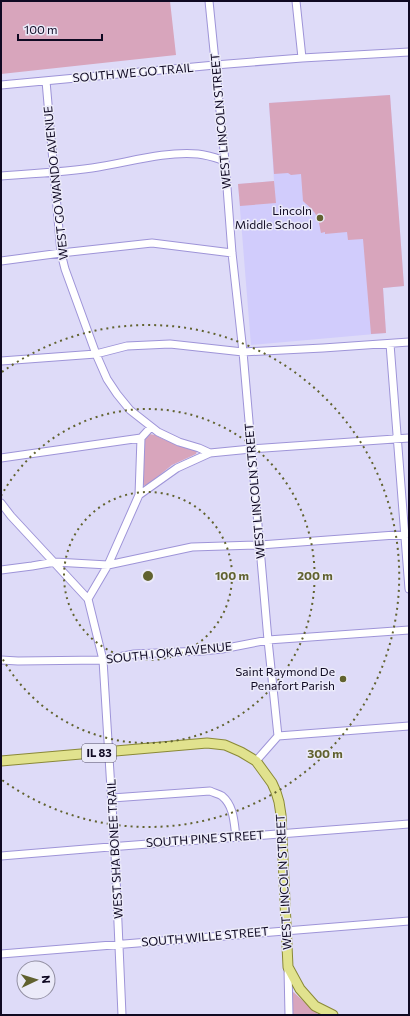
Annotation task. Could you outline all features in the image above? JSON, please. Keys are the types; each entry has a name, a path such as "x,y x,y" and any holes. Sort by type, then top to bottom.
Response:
{"main road":[{"name":"IL 83","path":"1,761 207,743 225,745 256,761"},
{"name":"WEST LINCOLN STREET","path":"256,761 272,782 280,809 283,833 288,966 300,989 315,1006 333,1015"}],"street":[{"name":"WEST LINCOLN STREET","path":"209,1 278,736"},
{"path":"296,1 302,58"},
{"name":"SOUTH WE GO TRAIL","path":"1,85 215,65 409,52"},
{"name":"WEST GO WANDO AVENUE","path":"46,81 61,253 65,269 96,354 107,379 130,410 151,427 179,442 210,453"},
{"path":"1,176 93,168 153,157 180,154 213,156 225,161"},
{"path":"1,261 152,243 232,253"},
{"path":"1,361 96,354 127,346 170,344 243,352 409,342"},
{"path":"390,344 397,439 407,534 409,589"},
{"path":"1,458 141,438 151,427"},
{"path":"88,599 108,565 139,495 141,438"},
{"path":"139,495 177,468 210,453 409,438"},
{"name":"WEST SHA BONEE TRAIL","path":"1,503 11,516 88,599 103,660 115,846 122,1015"},
{"path":"1,570 54,562 108,565 192,547 260,545 407,534"},
{"name":"SOUTH I OKA AVENUE","path":"1,660 103,660 134,654 222,649 268,640 409,630"},
{"path":"256,761 278,736 409,726"},
{"path":"112,798 210,791 221,796 229,805 233,815 236,837"},
{"name":"SOUTH PINE STREET","path":"1,856 409,824"},
{"name":"SOUTH WILLE STREET","path":"1,954 409,921"},
{"path":"288,966 289,1015"}],"shaded area":[{"path":"1,1 170,1 176,55 1,74"},
{"name":"Lincoln Middle School","path":"390,95 404,286 383,288 386,333 251,345 238,184 274,181 269,103"},
{"path":"390,95 404,286 383,288 386,333 371,334 363,239 348,240 347,232 321,233 316,214 303,201 301,174 274,174 269,103"},
{"path":"274,181 276,203 240,206 238,184"},
{"path":"149,434 197,451 196,454 172,465 146,486 143,485 144,438"},
{"path":"291,990 319,1015 291,1015"}],"place":[{"name":"Lincoln Middle School","path":"320,218"},
{"name":"Saint Raymond De Penafort Parish","path":"343,679"}]}
